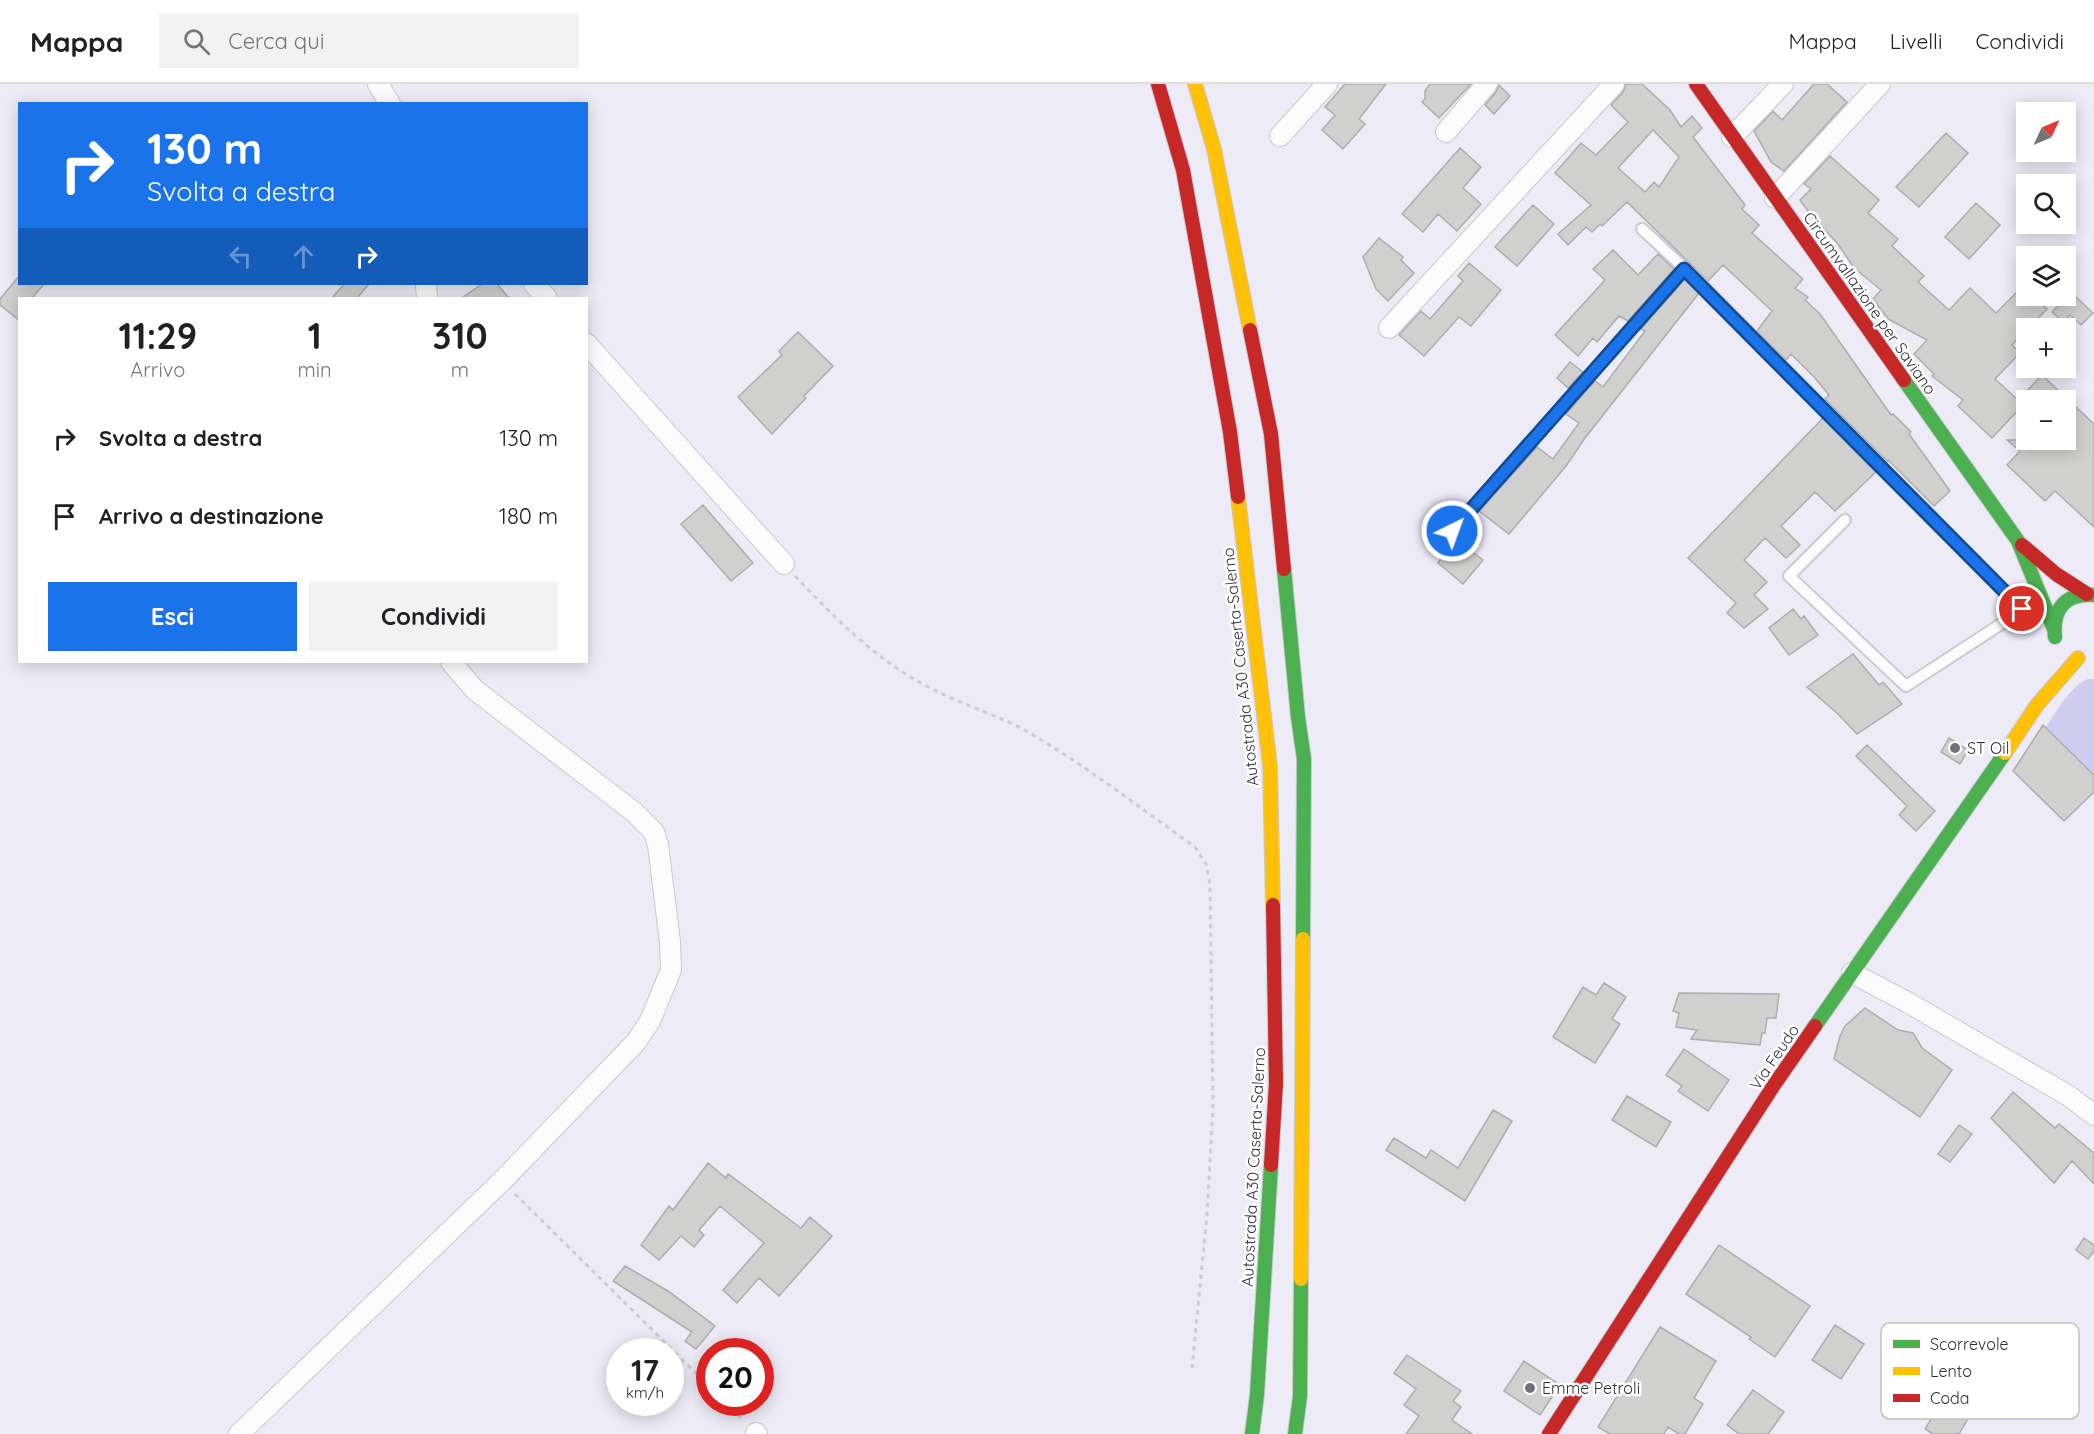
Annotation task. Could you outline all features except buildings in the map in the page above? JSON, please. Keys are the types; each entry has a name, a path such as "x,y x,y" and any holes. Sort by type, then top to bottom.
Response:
{"main road":[{"name":"Autostrada A30 Caserta-Salerno","path":"1158,84 1182,170 1230,432 1270,766 1276,1083 1257,1395 1252,1434"},
{"path":"1196,84 1214,149 1271,434 1298,717 1305,759 1300,1396 1295,1434"},
{"name":"Circumvallazione per Saviano","path":"1696,84 2018,541 2054,629 2056,655"},
{"name":"Circumvallazione per Saviano","path":"2018,541 2056,574 2090,595"},
{"path":"2054,629 2059,608 2067,600 2076,596 2090,595"},
{"name":"Via Feudo","path":"1549,1434 1774,1085 2037,705 2084,659 2056,655 2037,705"}],"street":[{"path":"378,84 389,102"},
{"path":"1280,136 1327,84"},
{"path":"1446,132 1487,84"},
{"path":"1389,328 1614,84"},
{"path":"1732,137 1783,84"},
{"path":"1775,198 1880,84"},
{"path":"535,285 546,297"},
{"path":"588,345 784,564"},
{"path":"239,1434 502,1181 636,1042 650,1021 671,970 670,942 658,845 654,832 634,812 475,690 452,663"},
{"path":"1852,973 1907,1002 2069,1096 2094,1115"}],"lane":[{"path":"1642,229 2022,609"},
{"path":"1452,531 1684,269"},
{"path":"1845,520 1789,576 1906,686 2042,598"}],"path":[{"path":"784,564 830,612 890,665 925,686 992,714 1037,737 1195,847 1206,864 1210,885 1213,1107 1207,1215 1192,1368"},
{"path":"502,1181 696,1373"},
{"path":"739,1416 756,1434"}],"shaded area":[{"path":"2088,679 2094,679 2094,774 2046,727 2069,694"}],"traffic: fast":[{"path":"1904,380 2018,541 2054,629"},
{"path":"1284,569 1304,759 1303,939"},
{"path":"2055,637 2056,618 2062,605 2075,597 2094,595"},
{"path":"1815,1026 2005,753"},
{"path":"1252,1434 1257,1395 1271,1165"},
{"path":"1295,1434 1300,1396 1301,1279"}],"traffic: slow":[{"path":"1195,84 1214,149 1250,330"},
{"path":"1238,497 1270,766 1273,905"},
{"path":"2005,753 2037,705 2078,658"},
{"path":"1301,1279 1303,939"}],"traffic: jam":[{"path":"1158,84 1183,170 1230,432 1238,497"},
{"path":"1696,84 1904,380"},
{"path":"1250,330 1271,434 1284,569"},
{"path":"2022,545 2056,574 2087,594"},
{"path":"1271,1165 1276,1083 1273,905"},
{"path":"1549,1434 1774,1085 1815,1026"}],"place":[{"name":"ST Oil","path":"1955,748"},
{"name":"Emme Petroli","path":"1530,1388"}],"route":[{"path":"1452,531 1684,269 2022,609"}]}
